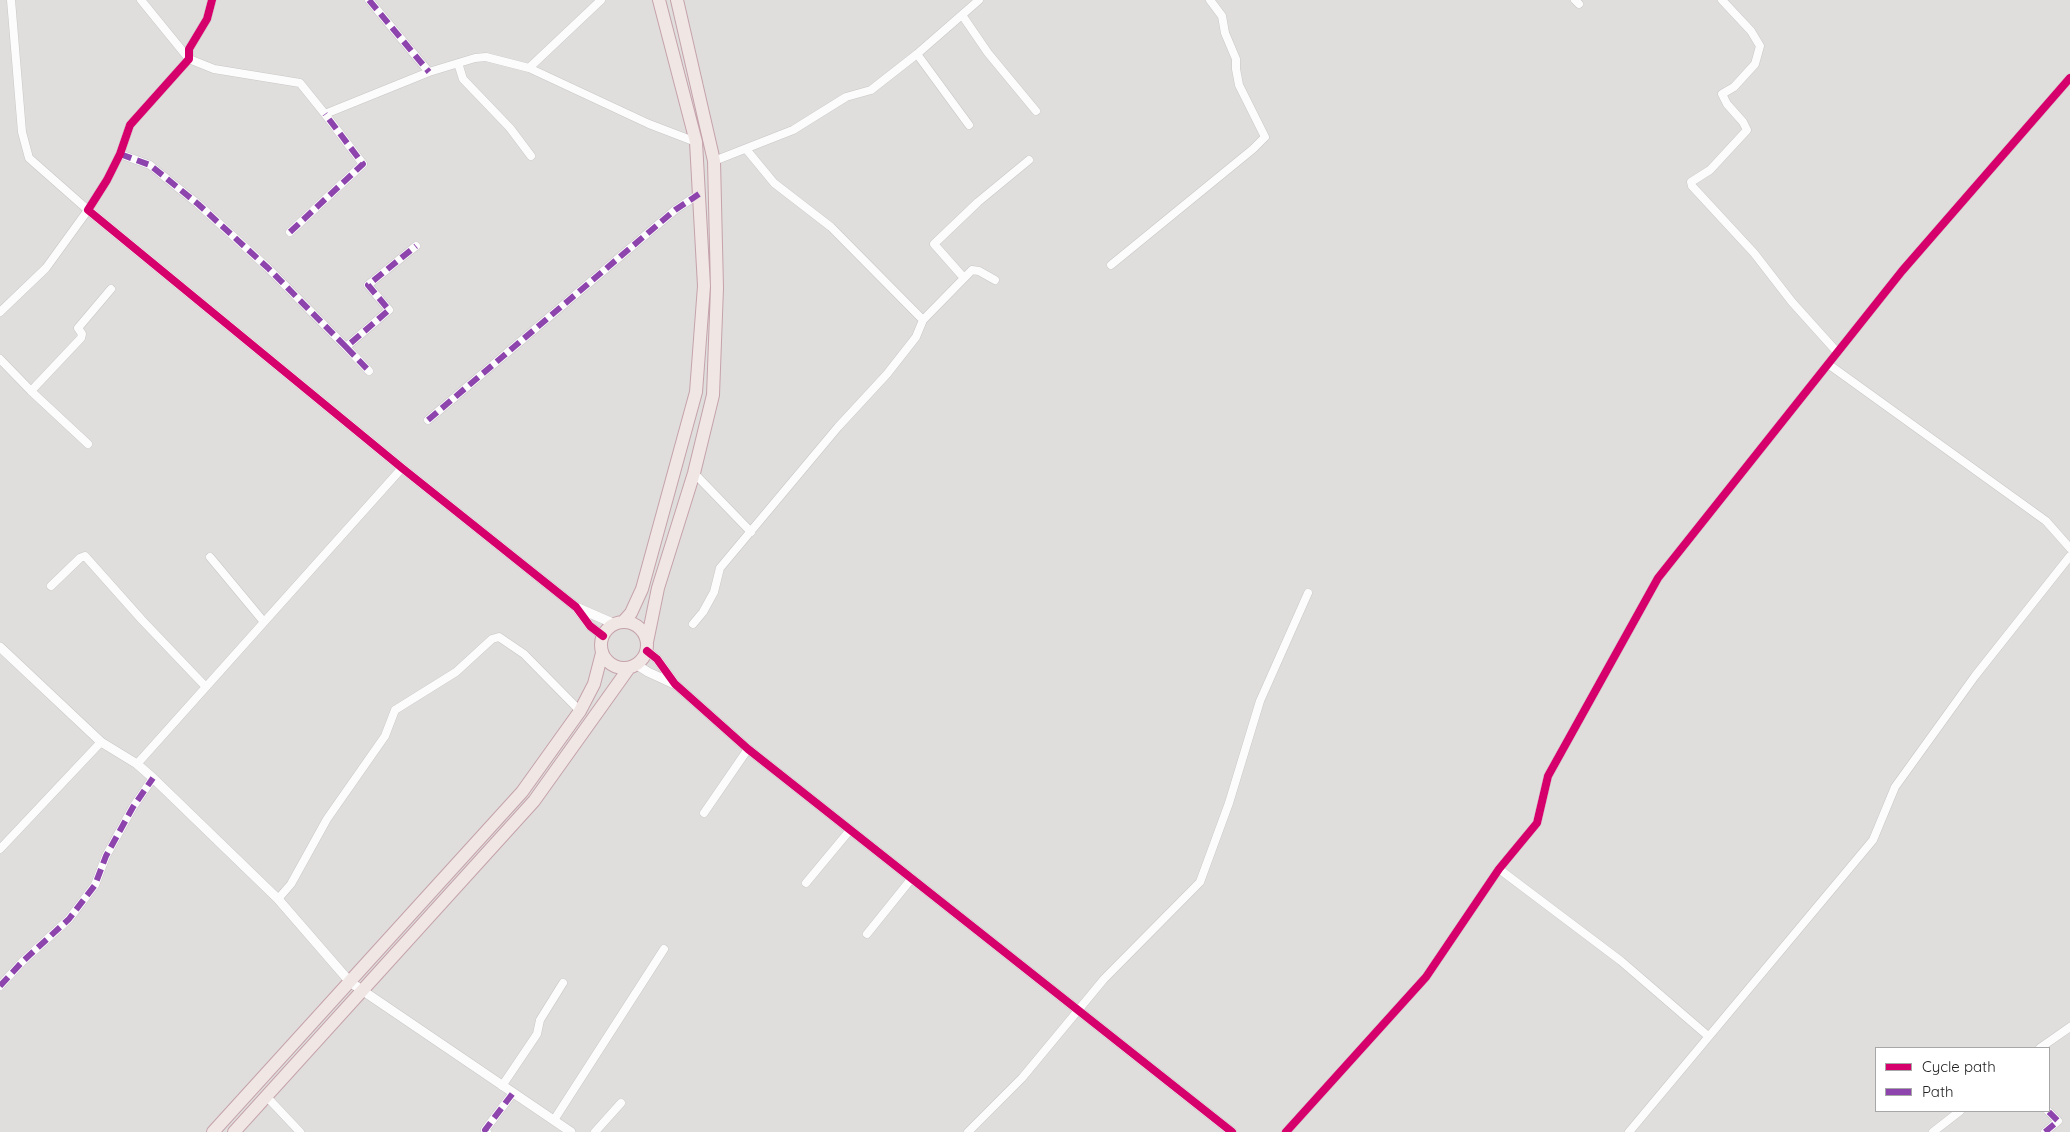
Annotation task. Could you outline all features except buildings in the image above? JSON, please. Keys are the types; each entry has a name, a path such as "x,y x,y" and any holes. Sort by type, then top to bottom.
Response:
{"highway":[{"path":"213,1132 522,792 580,711 594,684 602,653 603,636 631,613 642,589 696,392 704,286 696,142 659,0"},
{"path":"234,1132 534,801 647,647 658,588 694,473 713,395 717,288 714,162 677,0"},
{"path":"619,623 639,628 647,647"},
{"path":"602,653 613,666 633,666"}],"street":[{"path":"11,0 22,132 29,158 88,210 402,468 576,607 590,626 603,636"},
{"path":"141,0 189,59 214,69 300,83 363,164 290,232"},
{"path":"0,312 46,268 88,210 107,180 120,154 130,125 189,59 189,49 207,20 212,0"},
{"path":"369,0 429,72"},
{"path":"529,68 601,0"},
{"path":"714,162 793,130 846,97 871,90 917,54 979,0"},
{"path":"1110,265 1253,150 1265,137 1239,85 1236,59 1225,33 1222,16 1210,0"},
{"path":"1722,0 1751,31 1760,46 1755,64 1722,97 1736,116 1743,122 1746,130 1710,170 1691,182 1692,186 1754,253 1792,302 1837,352"},
{"path":"962,15 988,53 1036,111"},
{"path":"917,54 968,125"},
{"path":"325,114 429,72 486,57 529,68 649,124 696,142"},
{"path":"458,63 463,79 510,128 531,156"},
{"path":"1286,1132 1426,977 1500,869 1537,823 1548,776 1658,578 1902,271 2070,78"},
{"path":"746,149 774,184 831,227 923,320"},
{"path":"120,154 150,166 198,204 268,268 369,372"},
{"path":"964,278 934,244 978,202 1029,160"},
{"path":"428,420 667,216 699,194"},
{"path":"346,347 389,310 368,285 416,246"},
{"path":"692,624 703,612 714,592 720,568 838,427 887,374 916,336 923,320 975,269 995,280"},
{"path":"31,391 81,338 82,334 78,328 111,290"},
{"path":"0,359 88,444"},
{"path":"1828,364 2046,521 2070,548"},
{"path":"137,764 402,468"},
{"path":"694,473 751,532"},
{"path":"51,586 80,558 85,556 142,620 206,686"},
{"path":"1629,1132 1873,840 1895,787 1975,676 2070,556"},
{"path":"210,557 264,622"},
{"path":"968,1132 1022,1078 1104,979 1200,882 1229,802 1260,701 1308,593"},
{"path":"576,607 619,623"},
{"path":"278,899 291,884 327,819 384,736 395,710 456,672 492,639 499,637 511,644 580,711"},
{"path":"0,647 101,742 137,764 154,778 278,899 350,982 571,1132"},
{"path":"647,647 675,684 748,749 1232,1132"},
{"path":"633,666 675,684"},
{"path":"0,849 101,742"},
{"path":"704,813 748,749"},
{"path":"0,986 22,962 68,919 95,885 106,856 133,807 154,778"},
{"path":"806,883 850,830"},
{"path":"1500,869 1621,961 1708,1036"},
{"path":"867,934 912,878"},
{"path":"554,1120 664,948"},
{"path":"502,1086 537,1034 540,1020 564,984"},
{"path":"2041,1047 2070,1027"},
{"path":"488,1132 485,1130 513,1093"},
{"path":"266,1096 300,1132"},
{"path":"595,1132 621,1102"},
{"path":"1933,1132 1959,1112"},
{"path":"2045,1132 2058,1121 2049,1112"}],"shaded area":[{"path":"0,0 2070,0 2070,1132 0,1132"}],"marked path":[{"path":"369,0 429,72"},
{"path":"290,232 363,164 325,114"},
{"path":"120,154 150,165 198,204 268,268 346,347 389,310 368,285 416,246"},
{"path":"428,420 675,210 699,194"},
{"path":"346,347 369,371"},
{"path":"0,986 22,962 69,919 95,885 106,856 133,807 153,778"},
{"path":"487,1132 485,1130 513,1093"},
{"path":"2045,1132 2058,1121 2049,1112"}],"cycle path":[{"path":"212,0 207,19 189,49 189,59 130,125 120,154 107,180 88,210 402,468 576,607 590,626 603,636"},
{"path":"1286,1132 1426,977 1499,869 1537,823 1548,776 1658,578 1902,271 2070,78"},
{"path":"647,651 657,659 675,684 748,749 1232,1132"}]}
